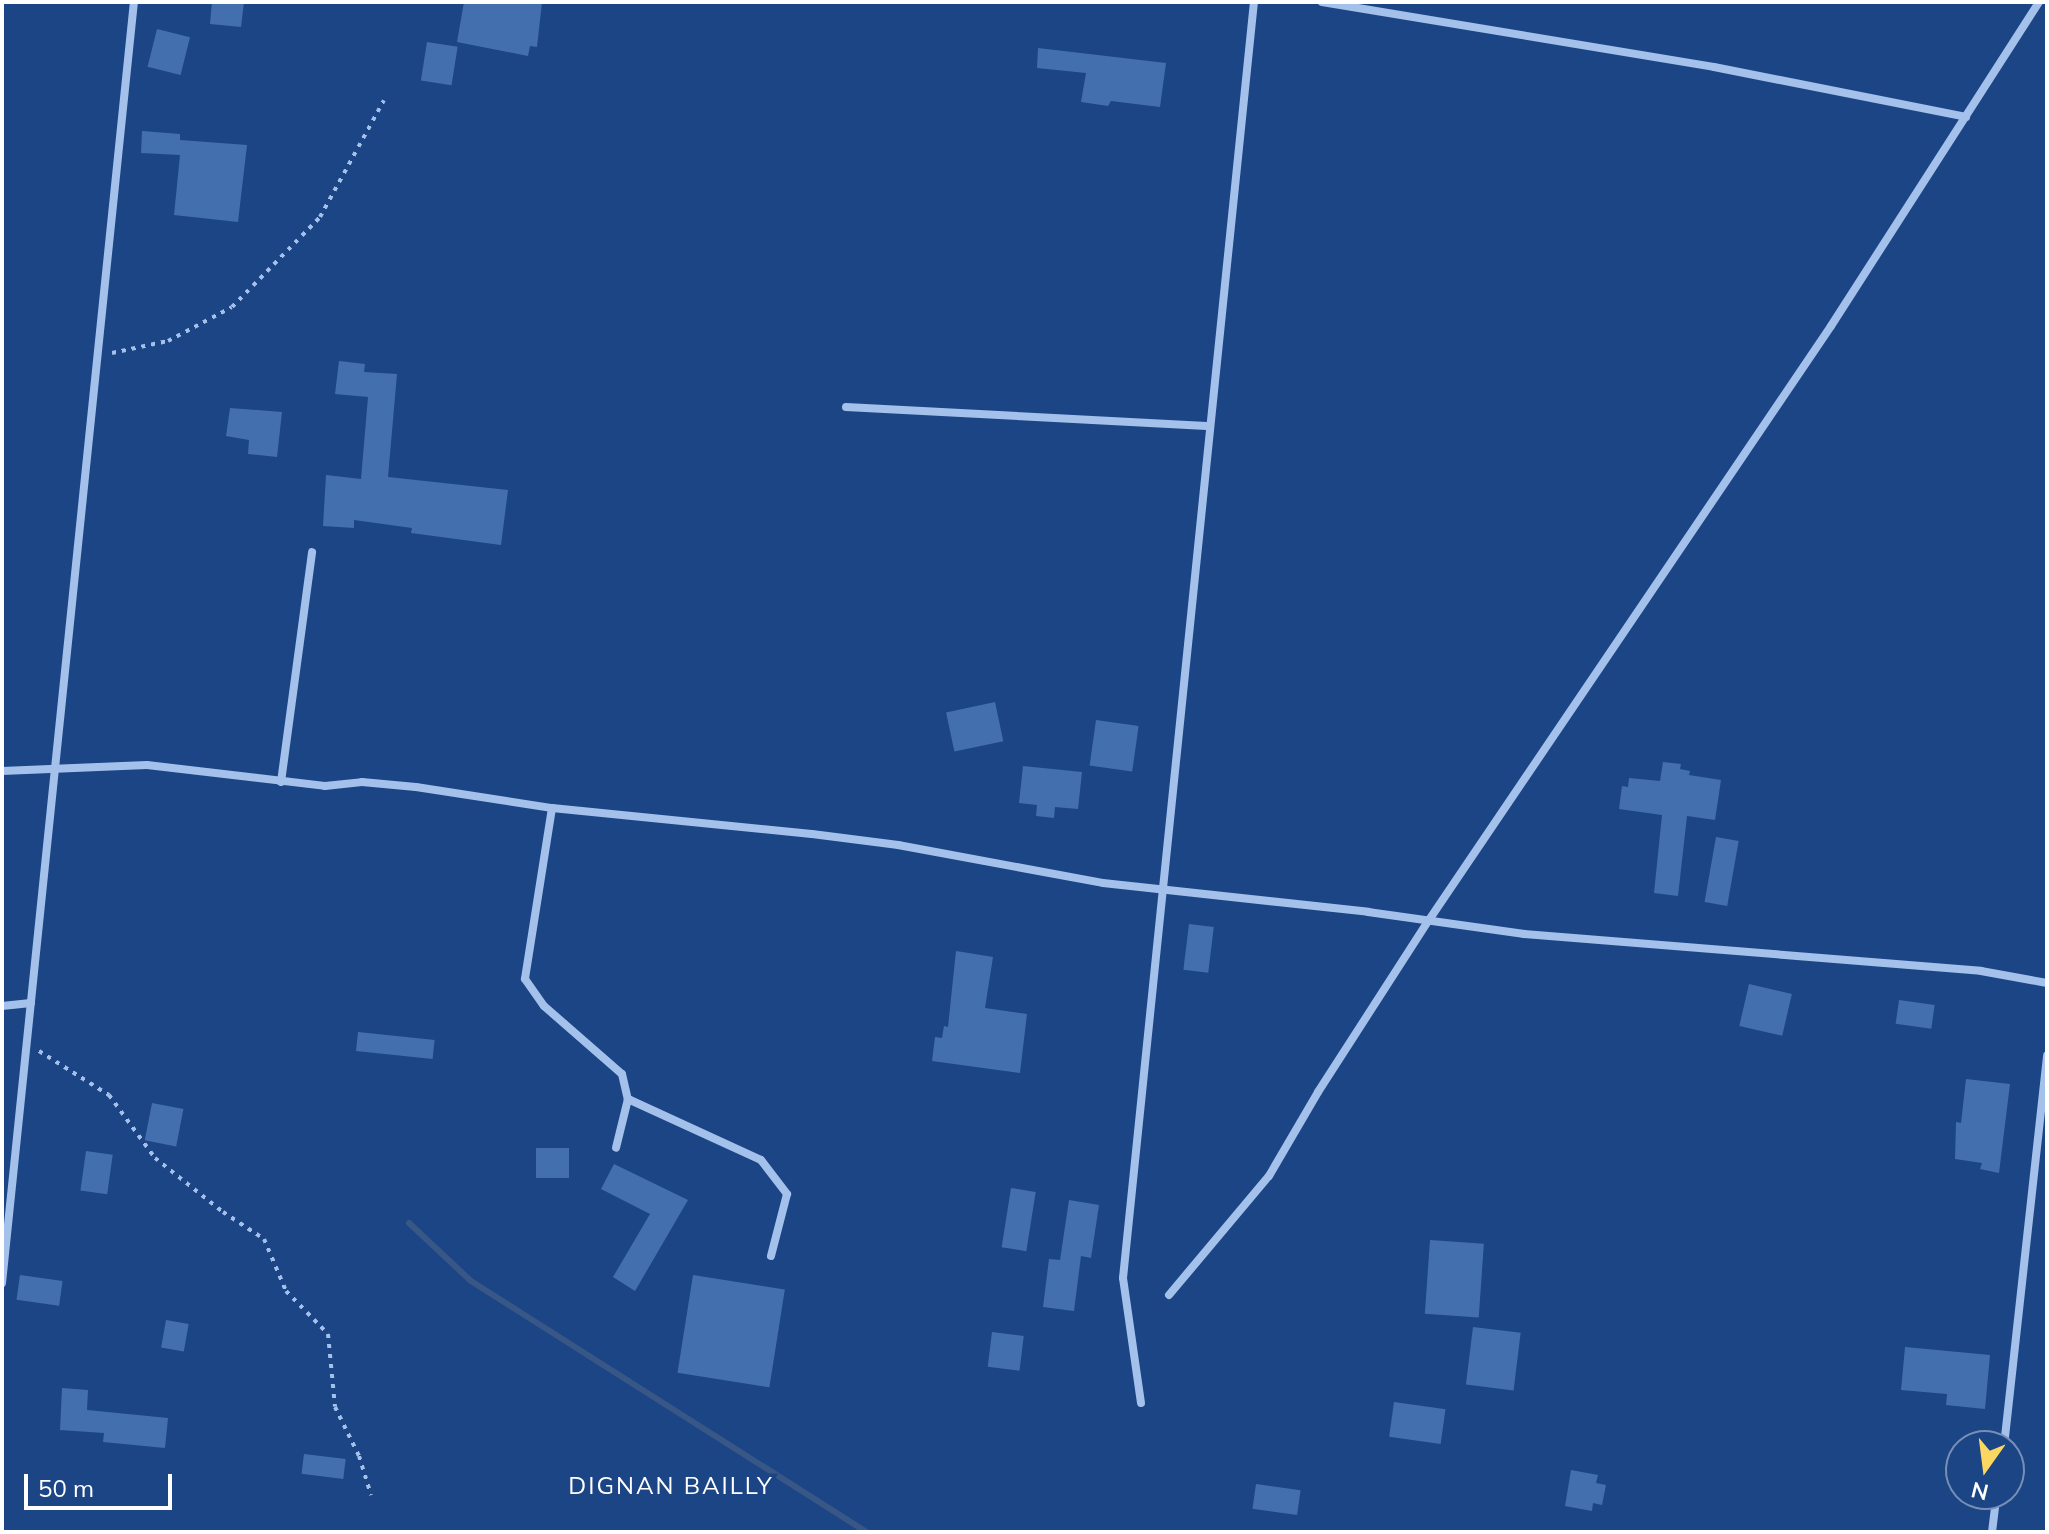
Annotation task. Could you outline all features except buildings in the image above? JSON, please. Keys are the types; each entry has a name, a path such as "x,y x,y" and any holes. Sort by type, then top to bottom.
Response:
{"street":[{"path":"2,1283 134,2"},
{"path":"1141,1403 1123,1278 1207,426 1254,2"},
{"path":"1322,2 1714,67 1966,117"},
{"path":"1169,1295 1269,1176 1318,1092 1429,920 1831,326 2039,2"},
{"path":"846,407 1207,426"},
{"path":"281,782 312,552"},
{"path":"2,771 147,765 325,786 362,782 552,808 855,839 1103,883 1429,920 1524,934 1981,971 2047,983"},
{"path":"552,808 525,979 544,1006 622,1074 628,1099 616,1148"},
{"path":"2,1006 31,1003"},
{"path":"2006,1430 2047,1055"},
{"path":"628,1099 761,1160 787,1194 771,1256"},
{"path":"1992,1532 1995,1510"}],"path":[{"path":"98,356 168,341 232,307 320,217 384,100"},
{"path":"27,1044 109,1095 155,1158 223,1212 264,1239 286,1291 328,1334 335,1407 359,1456 371,1495"}],"waterway":[{"path":"409,1223 471,1281 866,1532"}],"district":[{"name":"DIGNAN BAILLY","path":"671,1486"}]}
